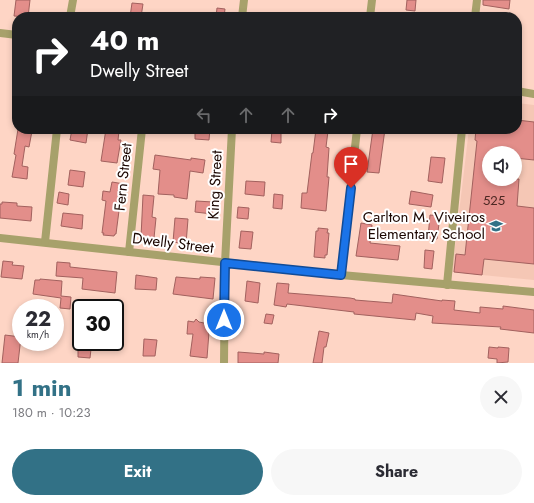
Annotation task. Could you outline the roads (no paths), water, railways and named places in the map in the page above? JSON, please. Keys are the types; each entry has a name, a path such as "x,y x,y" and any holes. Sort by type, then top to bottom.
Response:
{"street":[{"path":"71,12 73,0"},
{"path":"243,12 244,0"},
{"path":"371,12 372,0"},
{"path":"475,12 476,0"},
{"path":"0,33 12,34"},
{"path":"522,93 534,94"},
{"path":"45,242 56,134"},
{"name":"Fern Street","path":"129,252 141,134"},
{"name":"King Street","path":"224,363 225,263 232,134"},
{"path":"341,275 356,134"},
{"path":"447,285 462,134"},
{"name":"Dwelly Street","path":"0,238 341,275 534,292"}],"place":[{"name":"Carlton M. Viveiros Elementary School","path":"496,226"}]}
